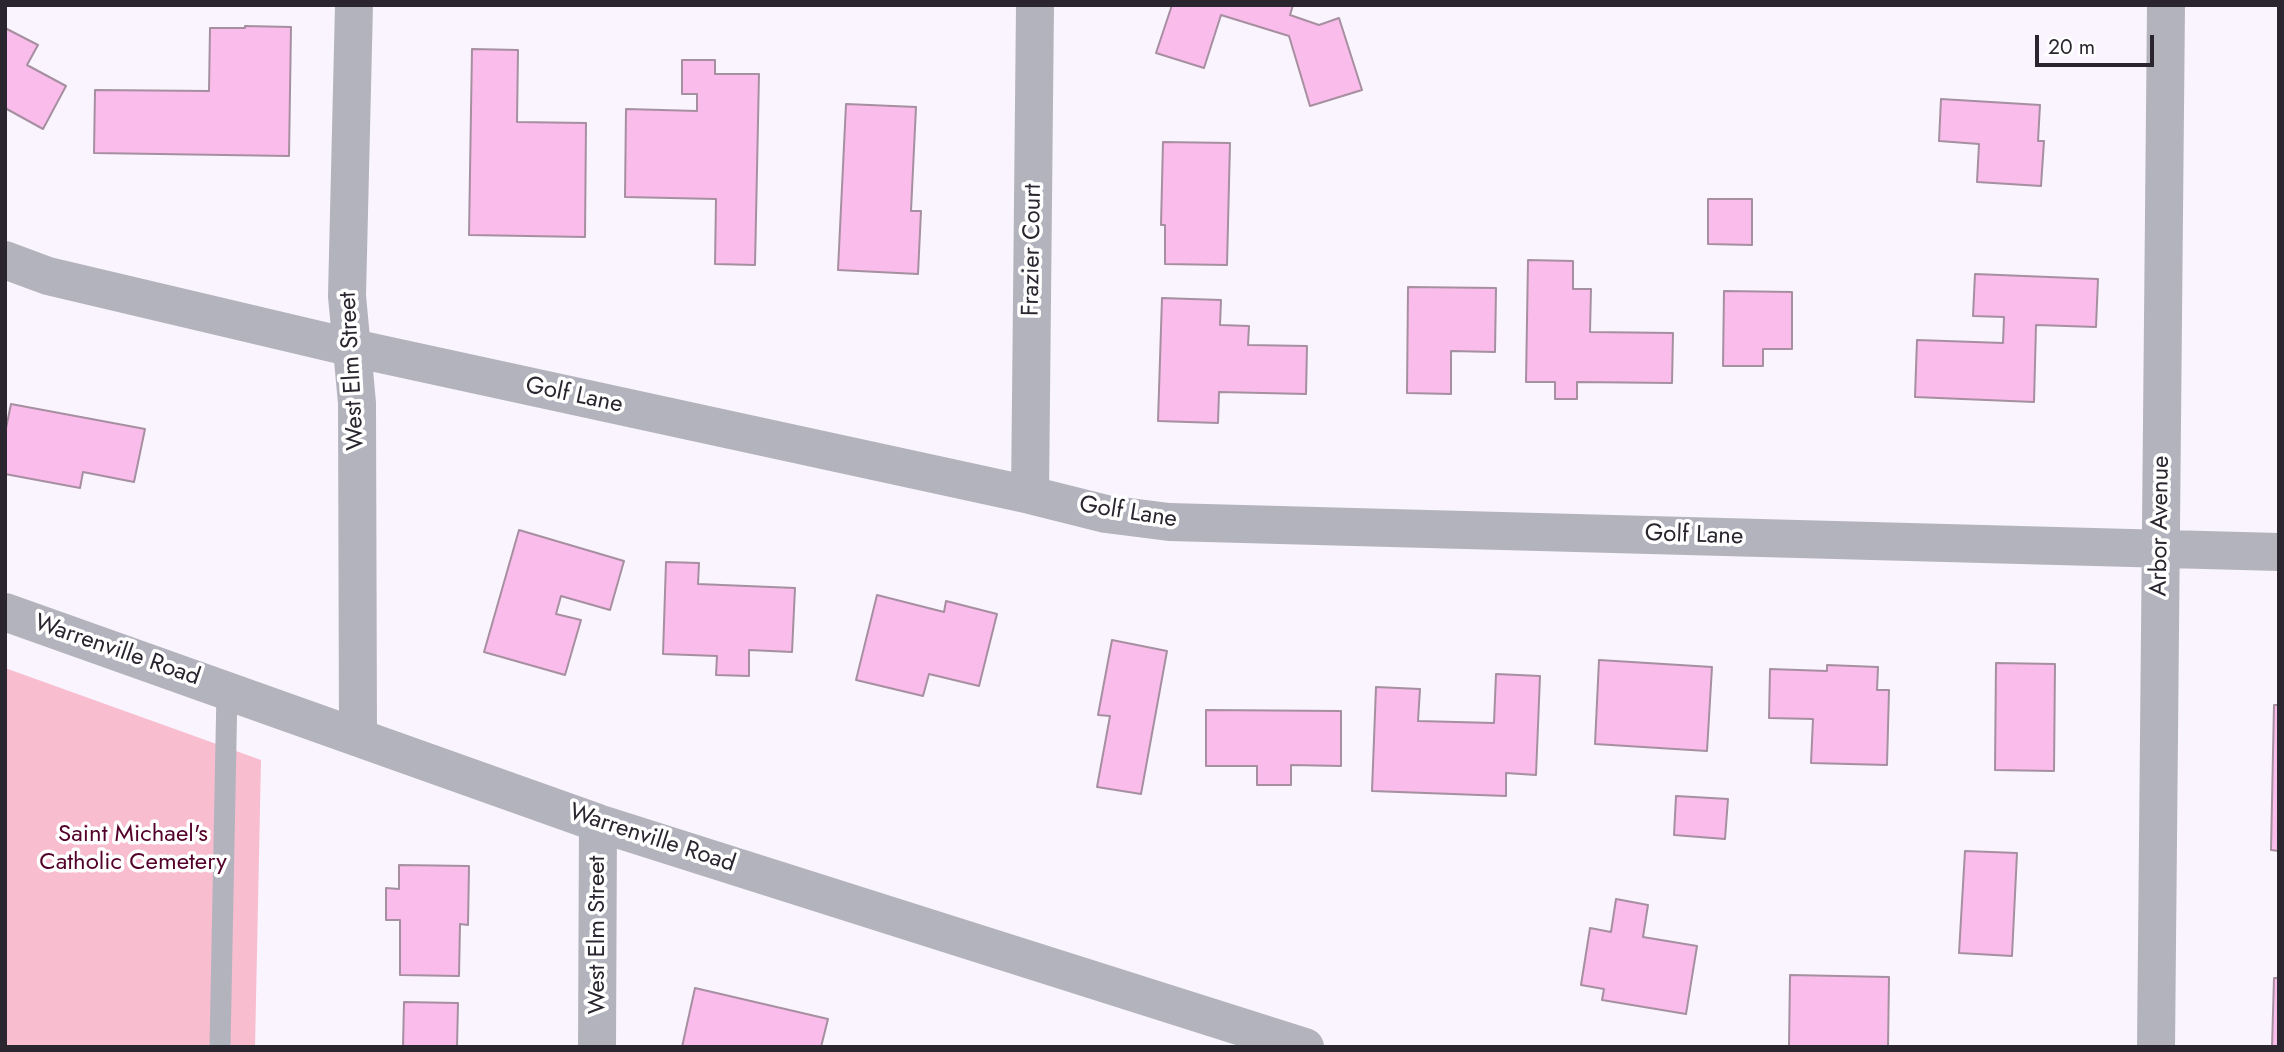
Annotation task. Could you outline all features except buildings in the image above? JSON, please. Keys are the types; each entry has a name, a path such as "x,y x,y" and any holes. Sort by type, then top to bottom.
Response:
{"street":[{"name":"West Elm Street","path":"354,5 348,296 357,403 358,737"},
{"name":"Frazier Court","path":"1030,495 1035,5"},
{"name":"Arbor Avenue","path":"2156,1047 2166,5"},
{"name":"Golf Lane","path":"5,260 48,276 353,348 1030,495 1106,514 1169,522 2279,552"},
{"name":"Warrenville Road","path":"5,612 598,823 1305,1047"},
{"name":"West Elm Street","path":"597,1047 598,823"}],"lane":[{"path":"220,1047 227,691"}],"green space":[{"name":"Saint Michael's Catholic Cemetery","path":"5,668 261,760 255,1047 5,1047"}]}
